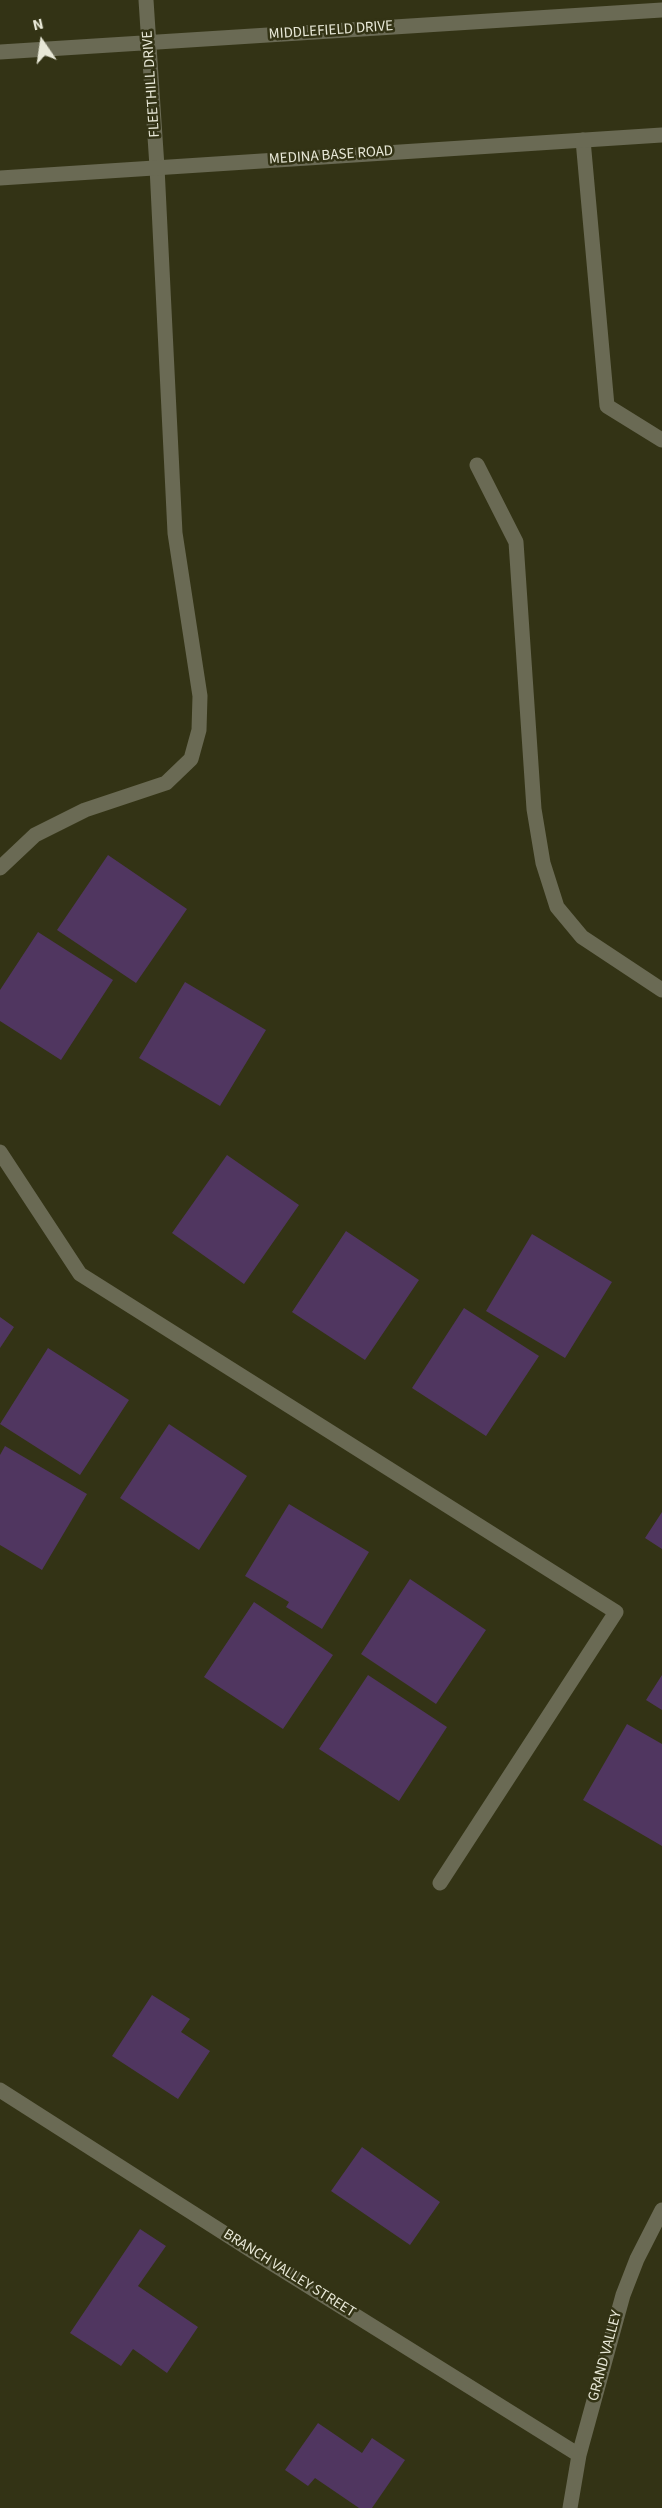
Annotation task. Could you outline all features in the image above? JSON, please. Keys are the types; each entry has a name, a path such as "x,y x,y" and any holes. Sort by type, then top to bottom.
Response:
{"street":[{"name":"FLEETHILL DRIVE","path":"0,868 35,835 85,810 166,783 191,759 199,730 200,696 175,533 157,167 146,0"},
{"name":"MIDDLEFIELD DRIVE","path":"0,52 662,10"},
{"name":"MEDINA BASE ROAD","path":"0,178 662,135"},
{"path":"584,140 607,406 662,440"},
{"path":"477,465 516,542 534,809 543,863 557,908 582,937 662,990"},
{"path":"0,1152 80,1274 616,1612 440,1883"},
{"name":"BRANCH VALLEY STREET","path":"0,2090 579,2455"},
{"name":"GRAND VALLEY","path":"570,2508 579,2455 623,2295 637,2259 662,2210"}],"building":[{"path":"108,855 187,909 136,983 57,930"},
{"path":"38,932 113,980 61,1060 0,1021 0,990"},
{"path":"185,982 266,1030 220,1106 139,1058"},
{"path":"227,1155 299,1205 244,1284 172,1233"},
{"path":"346,1231 419,1280 365,1360 292,1312"},
{"path":"532,1234 612,1282 565,1358 486,1311"},
{"path":"464,1308 539,1356 486,1436 412,1388"},
{"path":"0,1317 14,1327 0,1348"},
{"path":"48,1348 129,1400 80,1475 0,1424"},
{"path":"169,1424 247,1476 199,1550 120,1498"},
{"path":"5,1446 87,1494 42,1570 0,1545 0,1455"},
{"path":"289,1504 369,1552 322,1629 286,1607 289,1602 245,1576"},
{"path":"662,1512 662,1549 645,1538"},
{"path":"410,1579 486,1630 436,1704 361,1654"},
{"path":"254,1602 333,1655 283,1729 204,1677"},
{"path":"368,1675 447,1727 399,1801 319,1749"},
{"path":"662,1675 662,1710 646,1700"},
{"path":"627,1724 662,1744 662,1846 583,1800"},
{"path":"152,1995 190,2019 181,2032 210,2051 178,2099 112,2056"},
{"path":"362,2147 440,2202 410,2245 331,2191"},
{"path":"140,2229 166,2246 138,2286 198,2327 167,2373 133,2349 121,2366 70,2333"},
{"path":"318,2423 362,2453 372,2438 405,2460 372,2508 359,2508 315,2478 308,2486 285,2470"}]}
